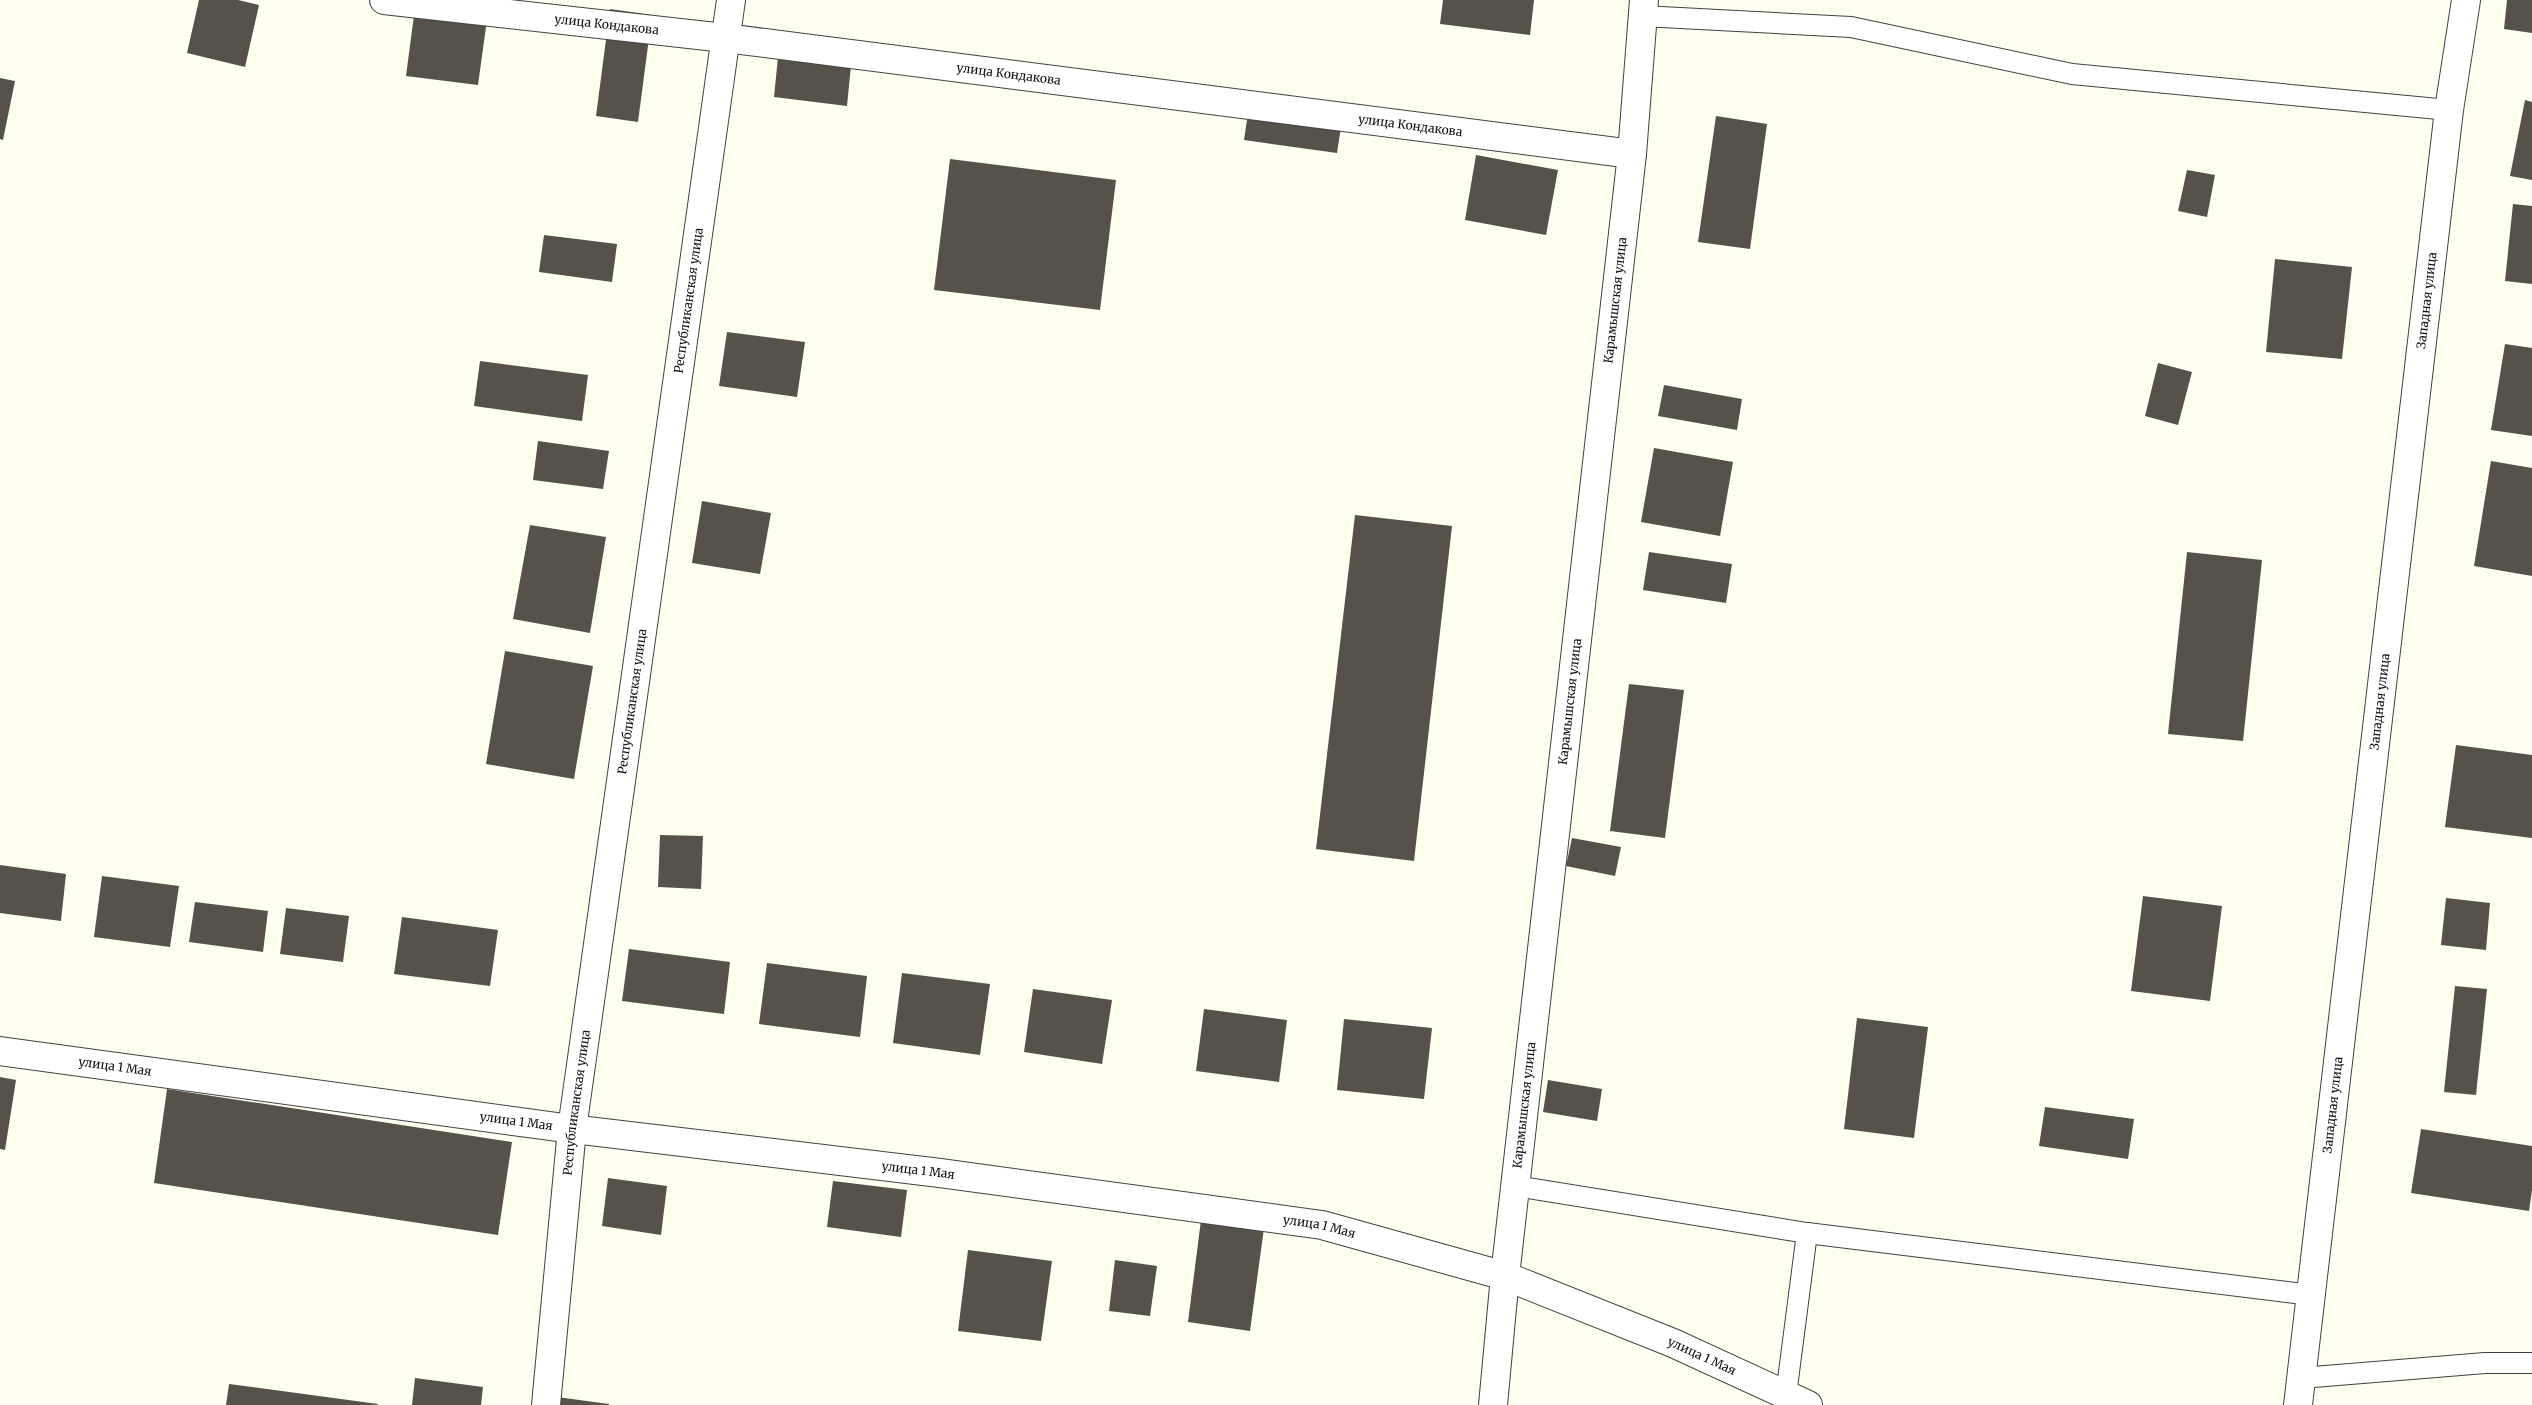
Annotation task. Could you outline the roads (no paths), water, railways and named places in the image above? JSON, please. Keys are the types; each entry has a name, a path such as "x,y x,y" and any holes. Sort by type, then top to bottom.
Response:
{"street":[{"name":"улица Кондакова","path":"384,0 725,38 1632,154"},
{"name":"Республиканская улица","path":"546,1405 572,1129 731,0"},
{"name":"Западная улица","path":"2298,1405 2449,110 2466,0"},
{"name":"Карамышская улица","path":"1493,1405 1504,1276 1632,154 1643,8"},
{"name":"улица 1 Мая","path":"0,1052 572,1129 940,1173 1322,1225 1504,1276 1673,1343 1797,1400"}],"lane":[{"path":"1643,8 1851,27 2072,74 2449,110"},
{"path":"1515,1186 1807,1233 2311,1295"},
{"path":"1797,1400 1807,1233"},
{"path":"2301,1378 2484,1362 2532,1363"}]}
